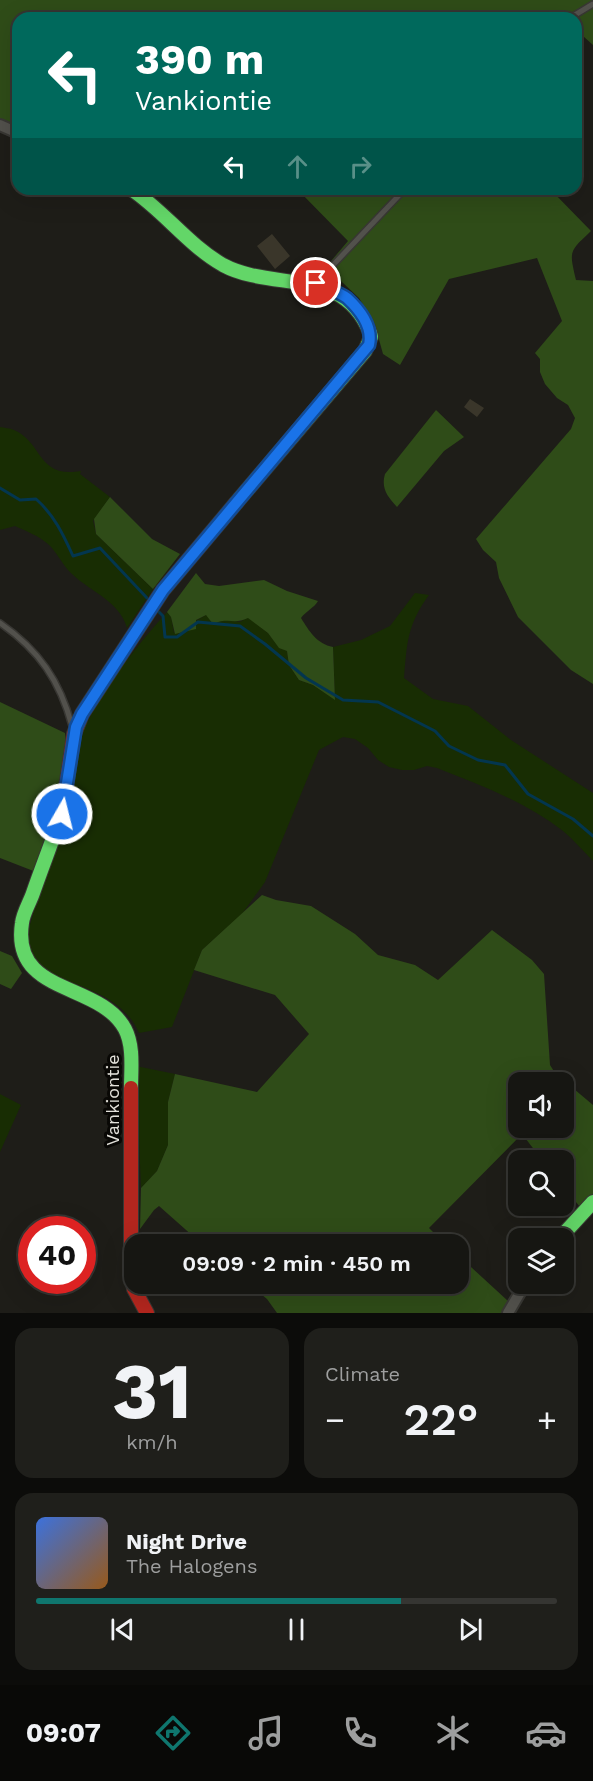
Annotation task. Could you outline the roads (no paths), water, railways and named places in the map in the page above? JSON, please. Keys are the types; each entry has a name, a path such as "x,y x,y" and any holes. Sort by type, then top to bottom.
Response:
{"street":[{"name":"Vankiontie","path":"141,195 193,243 225,266 262,279 316,283 346,297 364,319 369,328 370,337 369,345 163,590 82,714 74,734 62,814 22,923 20,938 23,954 29,966 40,976 104,1007 116,1016 126,1030 131,1062 131,1269 134,1289 147,1313"},
{"path":"569,1228 593,1202"},
{"path":"508,1313 519,1294"}],"lane":[{"path":"580,12 593,4"},
{"path":"316,283 399,195"},
{"path":"0,623 33,650 51,672 70,717 74,734"}],"waterway":[{"path":"0,488 20,500 36,499 53,518 73,556 100,548 147,598"},
{"path":"159,612 163,616 165,637 177,637 198,622 240,626 306,678 343,700 378,702 435,731 449,746 478,760 505,765 528,794 573,819 593,836"}]}
